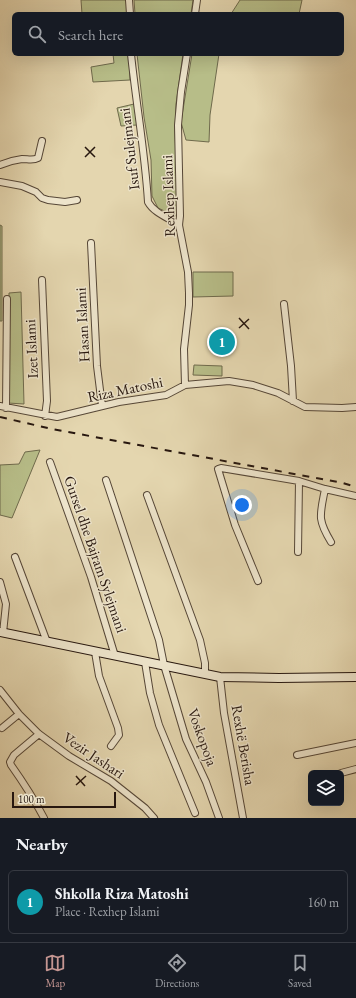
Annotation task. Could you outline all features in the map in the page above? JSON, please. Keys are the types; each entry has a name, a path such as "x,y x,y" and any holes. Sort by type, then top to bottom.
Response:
{"street":[{"path":"129,0 130,12"},
{"path":"195,12 198,0"},
{"name":"Isuf Sulejmani","path":"131,56 145,158 148,202 151,208 179,225"},
{"name":"Rexhep Islami","path":"185,385 184,348 189,293 188,272 179,225 178,125 187,56"},
{"path":"0,165 22,160 35,160 38,158 42,141"},
{"path":"0,182 22,186 36,192 42,198 48,200 65,202 76,200"},
{"name":"Hasan Islami","path":"91,243 97,366 102,406"},
{"name":"Izet Islami","path":"42,280 47,401 45,416"},
{"name":"Riza Matoshi","path":"7,299 3,407 45,416 57,417 119,402 166,395 185,385 229,381 260,387 278,393 305,407 356,407"},
{"path":"284,304 291,366 293,401"},
{"name":"Gursel dhe Bajram Sylejmani","path":"50,462 91,577 115,656"},
{"path":"258,581 235,525 218,468 300,481 325,489 356,496"},
{"path":"106,480 120,525 136,568 164,665"},
{"path":"298,552 300,481"},
{"path":"325,489 320,514 321,524 331,542"},
{"path":"147,495 200,640 205,663 205,673"},
{"path":"15,557 47,642"},
{"name":"Gursel dhe Bajram Sylejmani","path":"0,582 6,604 2,633 220,677 356,677"},
{"path":"95,652 99,676 118,728 119,735 111,746"},
{"path":"145,662 150,693 159,725 195,813"},
{"name":"Voskopoja","path":"164,665 186,739 206,782 219,818"},
{"name":"Rexhë Berisha","path":"220,677 224,713 243,818"},
{"name":"Vezir Jashari","path":"0,690 19,714 39,734 69,756 111,781 145,808 154,818"},
{"path":"2,728 19,714"},
{"path":"39,734 14,755 10,762 44,818"},
{"path":"297,755 356,743"},
{"path":"344,772 356,769"}],"green space":[{"path":"81,0 127,0 127,12 82,12"},
{"path":"134,0 193,0 191,12 135,12"},
{"path":"240,0 302,0 299,12 232,12"},
{"path":"113,56 129,56 130,80 93,82 91,67 114,63"},
{"path":"137,56 183,56 176,104 175,131 178,217 158,208 152,196 151,160 144,117"},
{"path":"192,56 219,56 210,115 209,142 186,140 181,122"},
{"path":"134,104 137,125 121,126 117,108"},
{"path":"0,225 2,226 2,321 0,321"},
{"path":"193,272 233,272 233,296 193,297"},
{"path":"21,292 24,404 8,403 9,293"},
{"path":"194,365 222,366 222,376 193,375"},
{"path":"40,450 12,518 0,515 0,465 19,464 25,452"}],"railway":[{"path":"0,417 52,429 343,483 356,487"}],"place":[{"name":"Shkolla Riza Matoshi","path":"222,342"}]}
